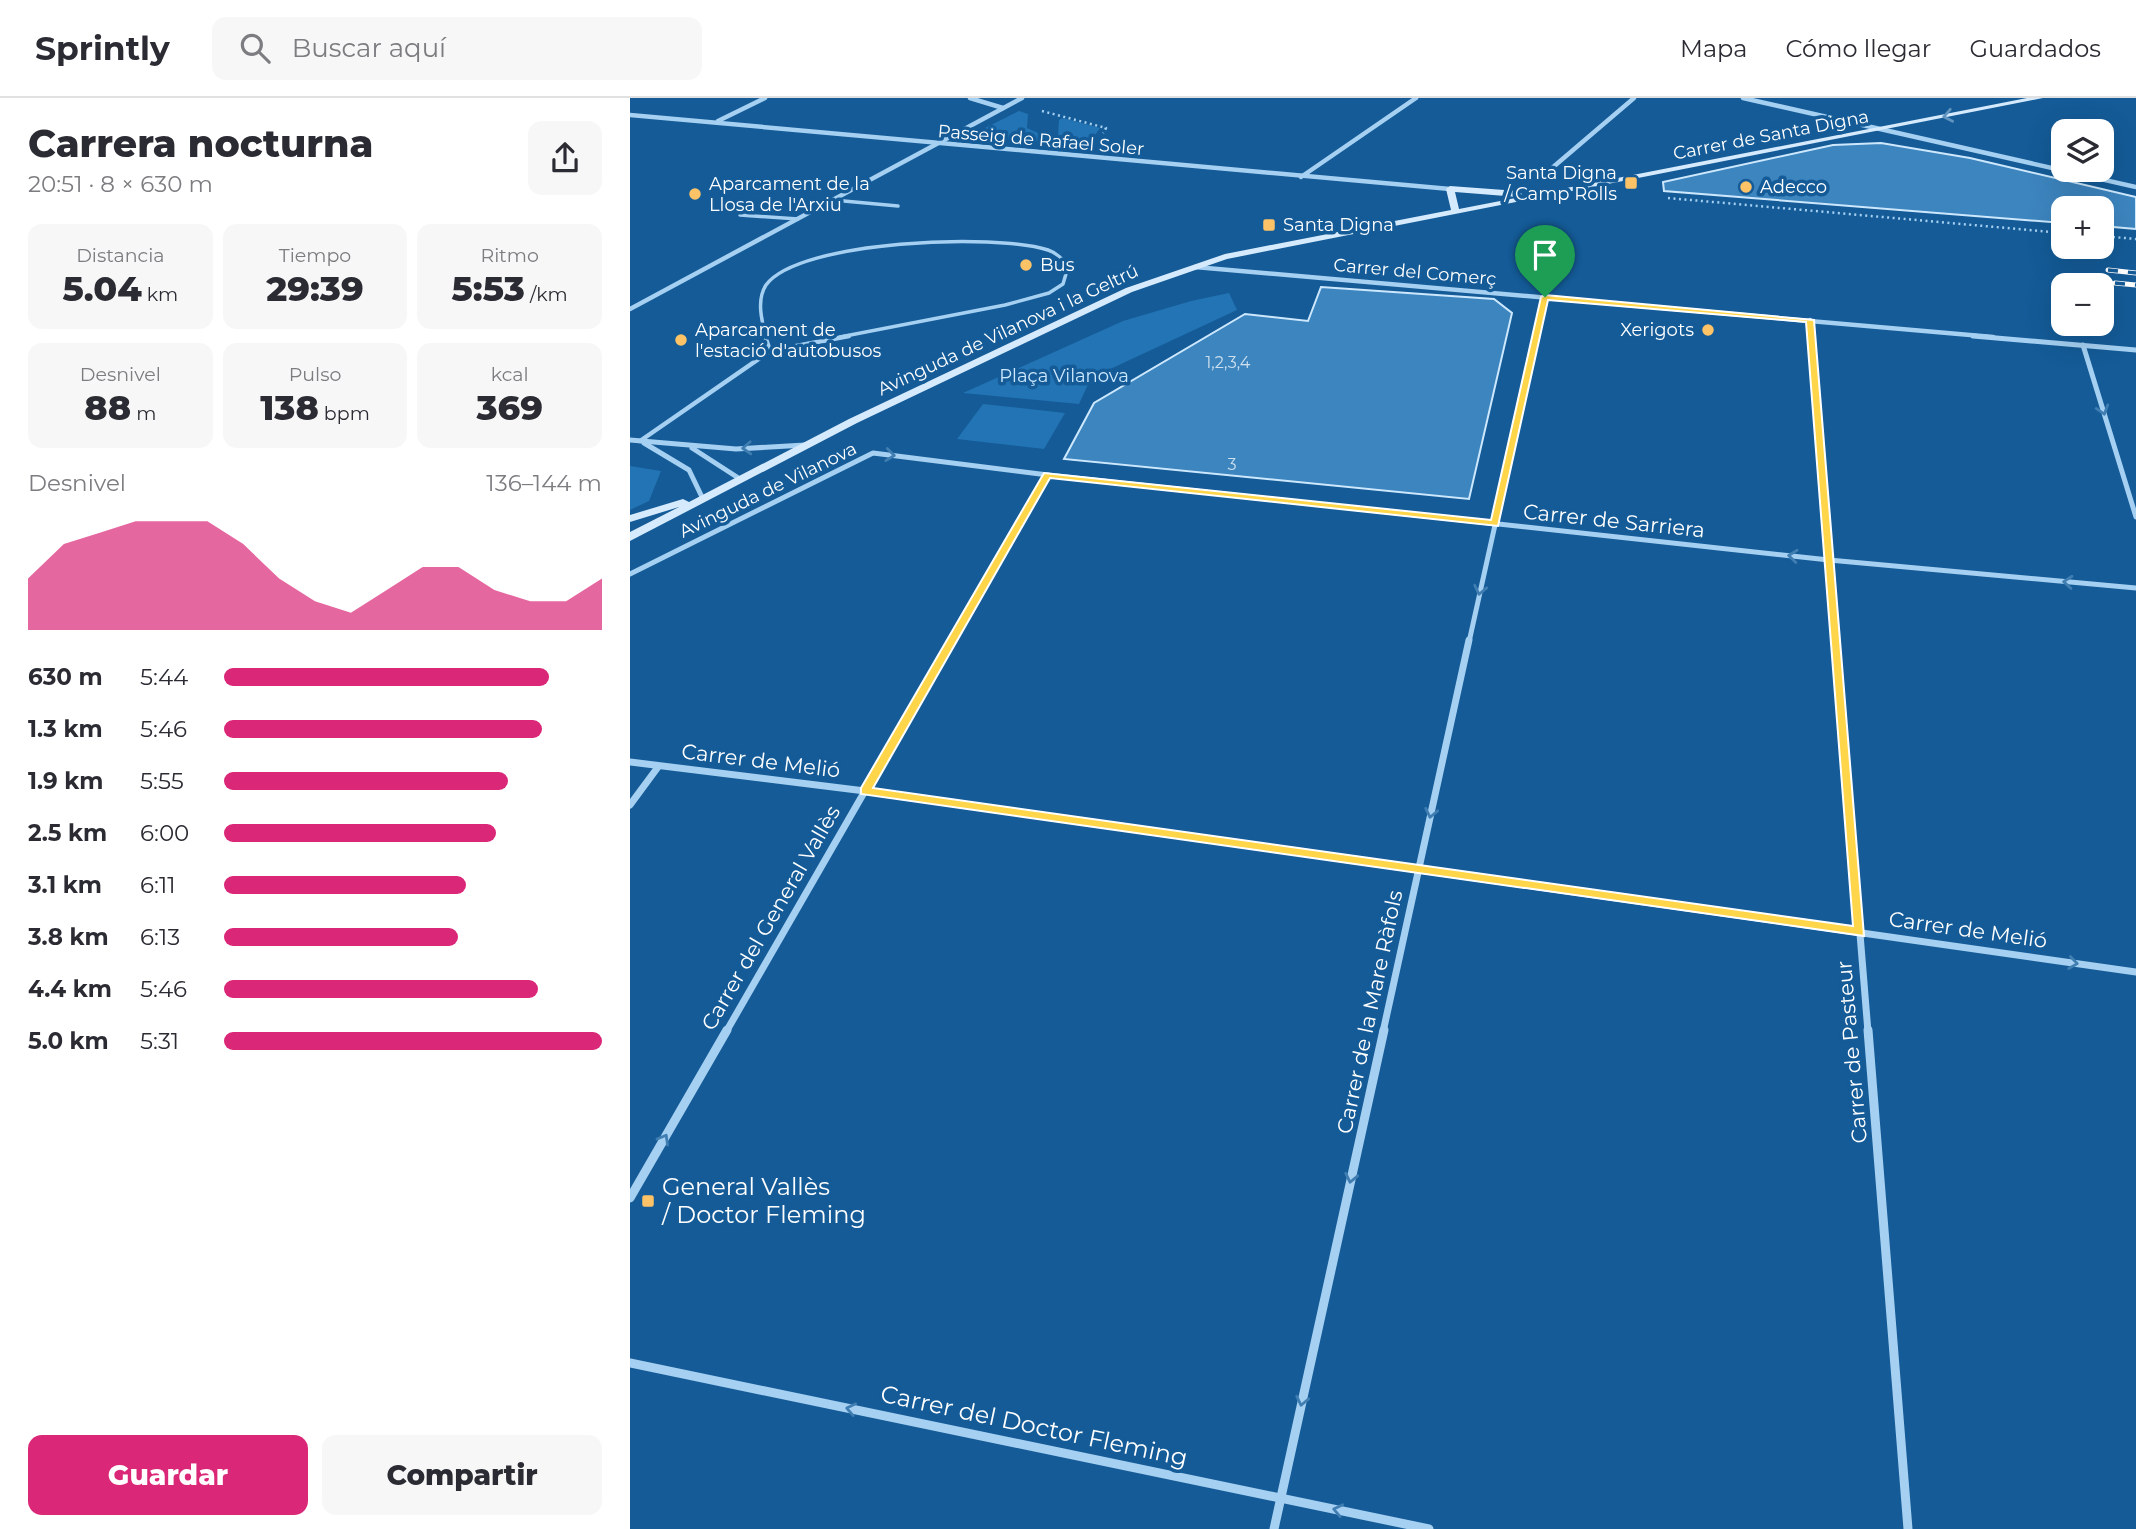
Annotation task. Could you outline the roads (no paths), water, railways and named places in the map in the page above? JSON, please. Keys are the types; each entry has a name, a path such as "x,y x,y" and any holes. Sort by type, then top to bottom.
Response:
{"street":[{"path":"717,121 765,98"},
{"path":"970,98 1003,108"},
{"path":"630,309 1022,98"},
{"path":"1301,177 1416,98"},
{"path":"1545,174 1634,98"},
{"path":"1743,98 2136,187"},
{"name":"Carrer de Santa Digna","path":"1549,194 2039,98"},
{"name":"Passeig de Rafael Soler","path":"630,115 1450,189"},
{"path":"1455,210 1450,189 1537,196"},
{"name":"Avinguda de Vilanova i la Geltrú","path":"630,537 805,445 1129,290 1195,267 1256,250 1549,194"},
{"name":"Carrer del Comerç","path":"1195,267 2136,350"},
{"name":"Carrer de la Mare Ràfols","path":"1274,1529 1545,297"},
{"name":"Carrer de Pasteur","path":"1810,320 1908,1529"},
{"path":"2083,345 2136,517"},
{"path":"630,440 736,449 805,445"},
{"path":"640,441 689,470 702,497"},
{"path":"688,446 710,457 740,479"},
{"name":"Avinguda de Vilanova","path":"630,574 873,453 1048,475"},
{"name":"Carrer de Sarriera","path":"1048,475 1829,560 2136,588"},
{"name":"Carrer del General Vallès","path":"630,1198 1048,475"},
{"name":"Avinguda de Vilanova i la Geltrú","path":"630,519 702,497"},
{"name":"Avinguda de Vilanova i la Geltrú","path":"630,526 674,505"},
{"name":"Carrer de Melió","path":"630,762 865,791 2136,972"},
{"path":"630,804 658,767"},
{"name":"Carrer del Doctor Fleming","path":"630,1363 1429,1529"}],"lane":[{"path":"833,200 898,206"},
{"path":"740,215 798,219"},
{"path":"640,441 771,351 1004,305 1049,293 1063,284 1068,267 1060,256 1047,250 1001,242 887,245 813,259 778,274 767,285 760,315 771,351"}],"railway":[{"path":"2108,270 2136,273"},
{"path":"2115,283 2136,285"}],"place":[{"name":"Santa Digna / Camp Rolls","path":"1631,183"},
{"name":"Adecco","path":"1746,187"},
{"name":"Aparcament de la Llosa de l'Arxiu","path":"695,194"},
{"name":"Santa Digna","path":"1269,225"},
{"name":"Bus","path":"1026,265"},
{"name":"Xerigots","path":"1708,330"},
{"name":"Aparcament de l'estació d'autobusos","path":"681,340"},
{"name":"General Vallès / Doctor Fleming","path":"648,1201"}],"park label":[{"name":"Plaça Vilanova","path":"1064,376"}]}
